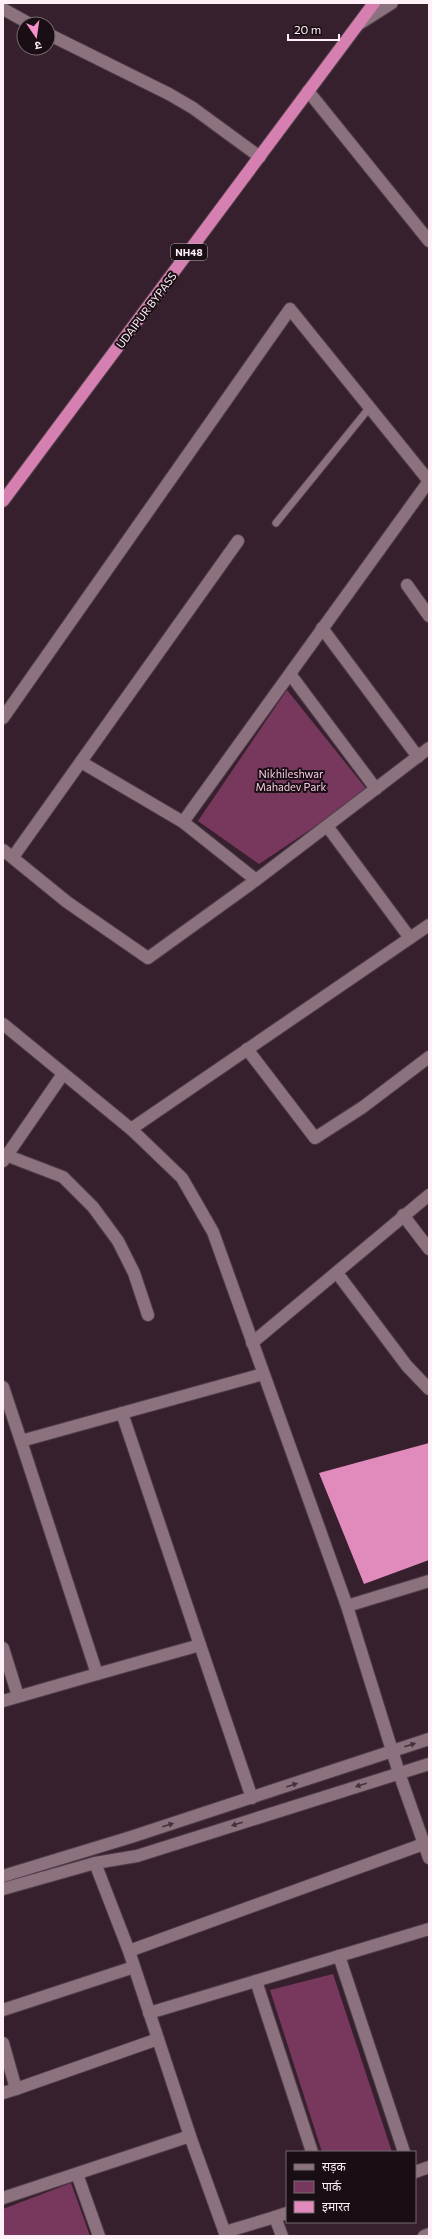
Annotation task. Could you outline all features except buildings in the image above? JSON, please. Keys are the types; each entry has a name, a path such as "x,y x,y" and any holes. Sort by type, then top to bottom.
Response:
{"highway":[{"name":"UDAIPUR BYPASS","path":"3,501 374,3"}],"street":[{"path":"358,25 392,3"},
{"path":"3,9 16,16"},
{"path":"56,38 169,94 193,108 260,157"},
{"path":"308,92 429,241"},
{"path":"3,718 290,308 429,481 183,822"},
{"path":"13,857 238,541"},
{"path":"408,585 429,616"},
{"path":"322,628 418,757"},
{"path":"290,674 376,789"},
{"path":"3,850 67,902 148,958 256,880 429,748"},
{"path":"81,762 183,822 256,880"},
{"path":"327,826 410,938"},
{"path":"131,1129 429,925"},
{"path":"3,1024 131,1129 182,1178 214,1232 263,1374 347,1606 390,1751 426,1844 429,1858"},
{"path":"247,1050 315,1138 363,1107 429,1057"},
{"path":"64,1074 4,1158 63,1177 93,1207 118,1241 134,1273 148,1315"},
{"path":"252,1343 337,1273 403,1215 429,1196"},
{"path":"403,1215 429,1249"},
{"path":"337,1273 407,1366 429,1389"},
{"path":"21,1441 263,1374"},
{"path":"3,1386 97,1674"},
{"path":"122,1413 252,1798"},
{"path":"347,1606 429,1581"},
{"path":"3,1701 200,1644"},
{"path":"3,1648 18,1696"},
{"path":"3,1876 131,1837 429,1739"},
{"path":"3,1889 95,1862 137,1856 429,1764"},
{"path":"128,1951 426,1844"},
{"path":"95,1862 134,1967 190,2136 226,2234 286,2213"},
{"path":"149,2013 429,1929"},
{"path":"339,1956 404,2151"},
{"path":"3,2010 134,1967"},
{"path":"256,1981 312,2151"},
{"path":"3,2093 158,2039"},
{"path":"3,2043 16,2089"},
{"path":"3,2198 190,2136"},
{"path":"416,2172 429,2167"},
{"path":"77,2174 99,2236"},
{"path":"275,2217 282,2236"},
{"path":"424,2236 429,2234"}],"lane":[{"path":"276,523 370,407"}],"green space":[{"name":"Nikhileshwar Mahadev Park","path":"287,690 368,791 259,864 198,821"},
{"path":"333,1974 392,2151 322,2151 270,1990"},
{"path":"71,2183 90,2236 3,2236 3,2209"}]}
